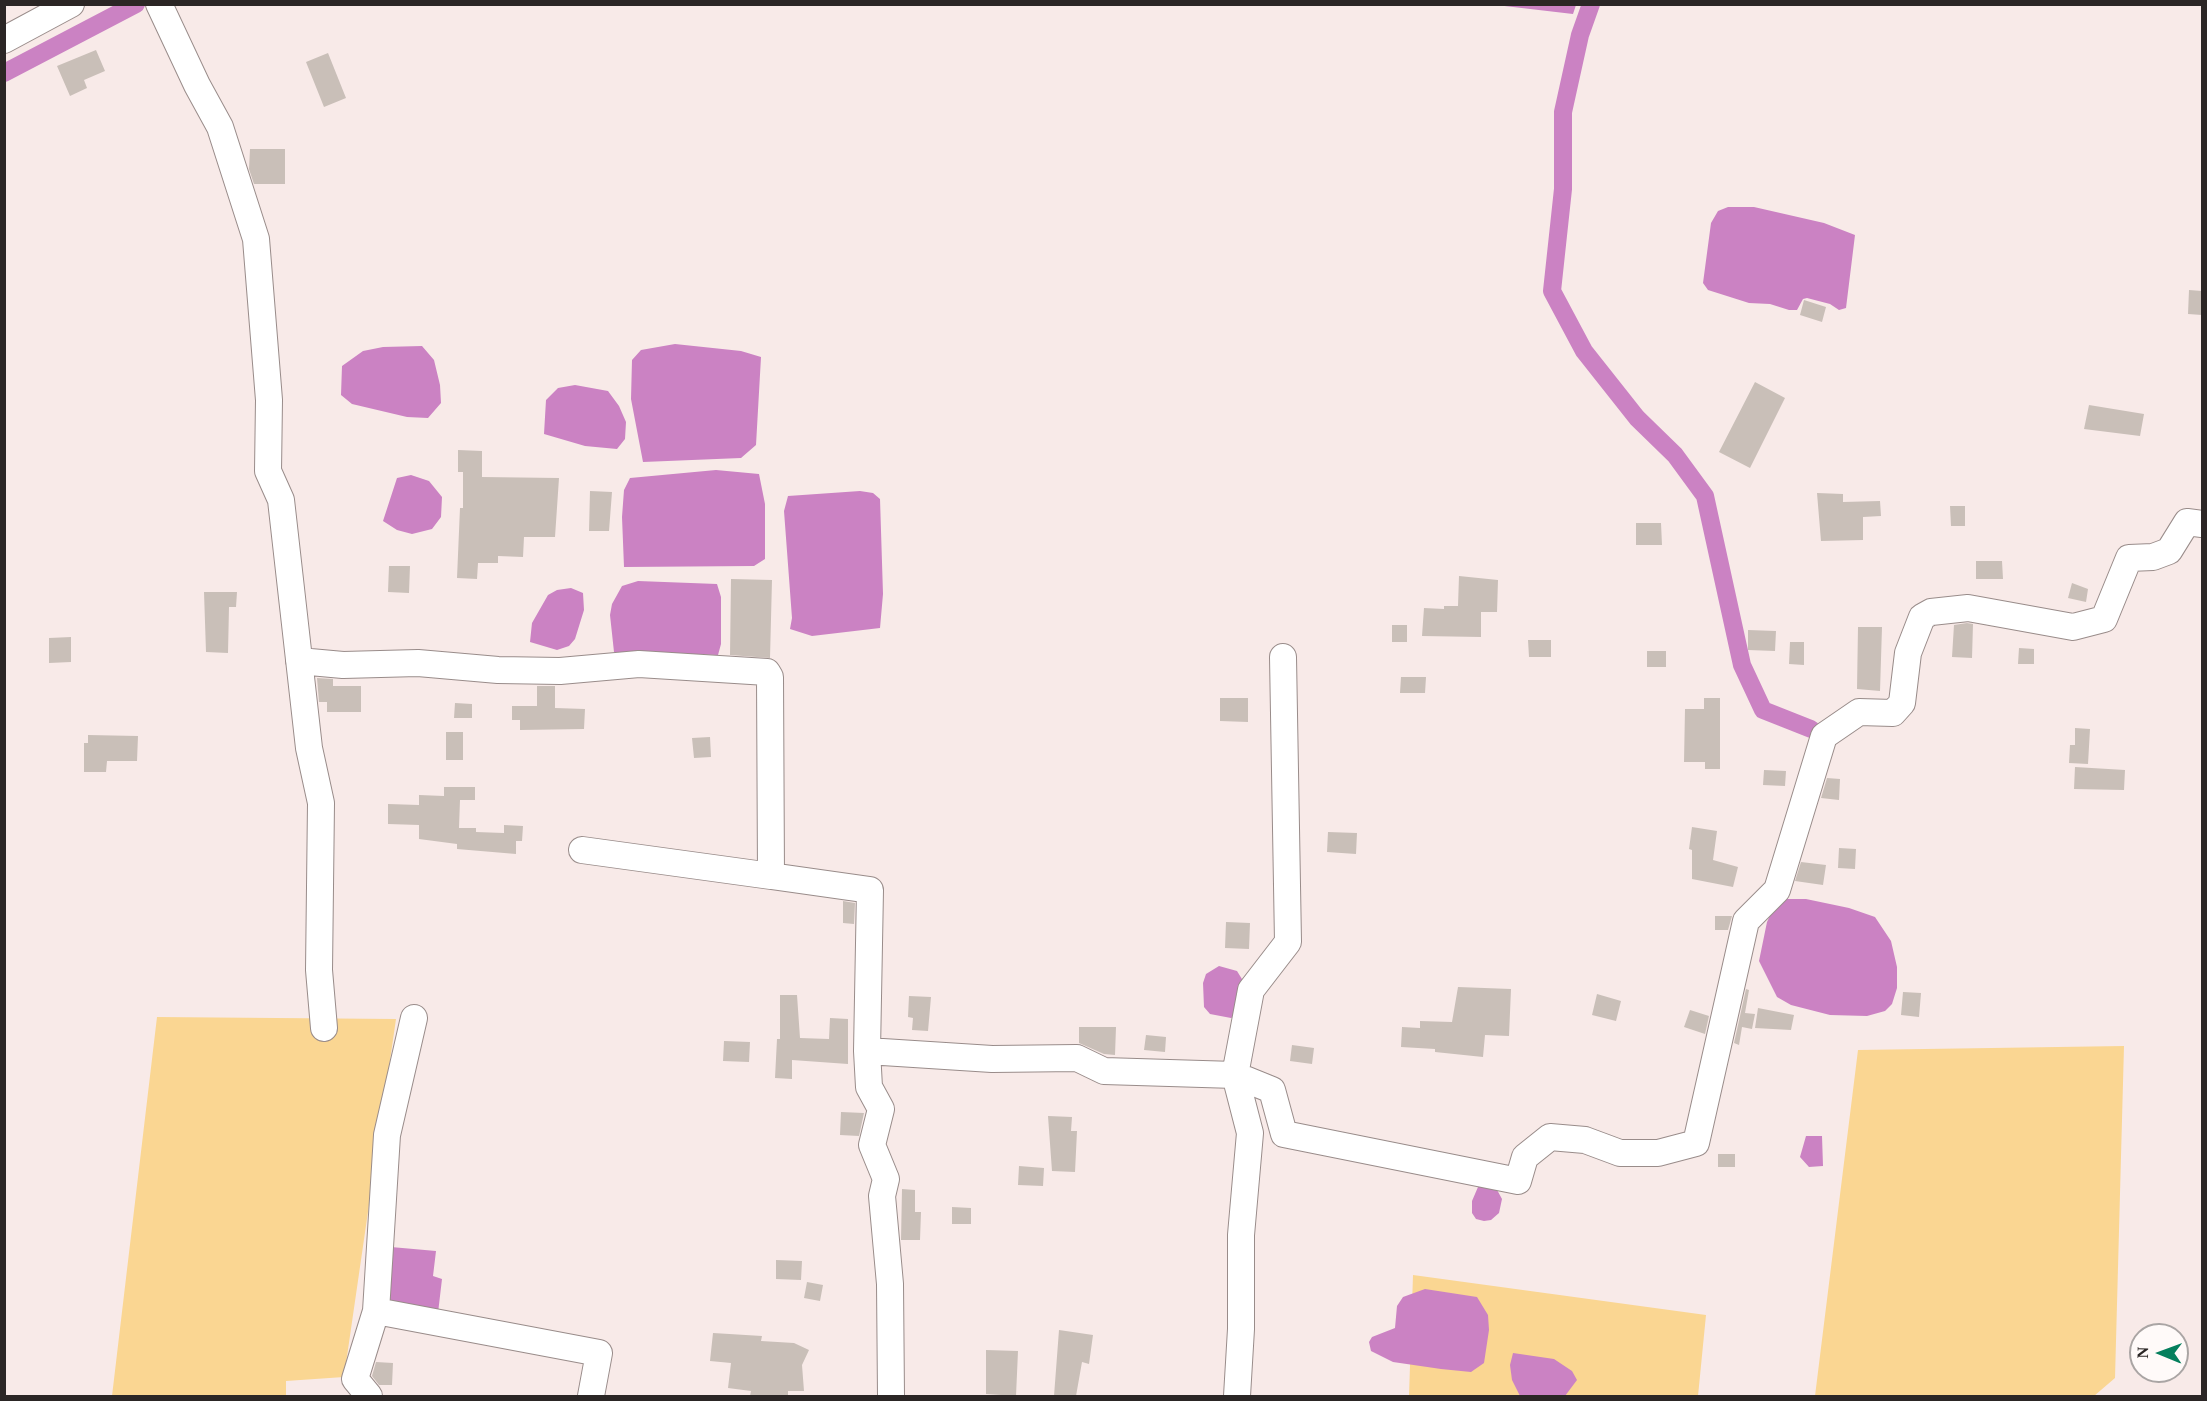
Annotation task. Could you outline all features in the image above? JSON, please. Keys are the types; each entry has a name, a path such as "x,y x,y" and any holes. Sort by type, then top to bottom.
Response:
{"street":[{"path":"4,40 71,4"},
{"path":"169,8 197,86 220,127 256,239 268,400 268,471 281,500 309,748 321,803 319,970 324,1028"},
{"path":"867,1051 992,1059 1077,1058 1104,1071 1235,1075 1272,1090 1284,1134 1518,1181 1525,1157 1550,1137 1584,1140 1620,1154 1658,1153 1696,1143 1746,921 1777,890 1824,736 1859,712 1893,713 1902,703 1908,653 1922,617 1930,612 1968,608 2073,627 2104,619 2129,558 2153,557 2169,551 2187,522 2202,524"},
{"path":"1237,1396 1241,1329 1241,1235 1250,1133 1235,1075 1251,990 1288,942 1283,657"},
{"path":"299,662 343,665 418,663 498,670 560,671 639,664 767,672 770,677 771,876"},
{"path":"582,850 870,890 867,1051 869,1088 881,1109 872,1144 886,1179 882,1196 890,1284 891,1396"},
{"path":"369,1396 355,1379 376,1311 387,1135 414,1018"},
{"path":"376,1311 599,1353 591,1396"}],"shaded area":[{"path":"1496,5 1576,5 1573,14"},
{"path":"1728,207 1754,207 1824,223 1855,235 1846,308 1839,310 1830,304 1807,298 1803,299 1797,310 1789,310 1770,304 1749,303 1708,290 1703,283 1711,223 1718,211"},
{"path":"675,344 741,351 761,357 756,445 741,458 643,462 631,399 632,360 641,350"},
{"path":"422,346 434,360 440,385 441,403 428,418 407,417 352,404 341,395 342,366 363,351 383,347"},
{"path":"575,385 608,391 619,406 626,422 625,439 617,449 585,446 544,434 546,400 558,388"},
{"path":"716,470 759,474 765,504 765,559 754,566 624,567 622,517 624,490 630,478"},
{"path":"411,475 429,481 442,497 441,517 432,529 412,534 397,530 383,521 397,478"},
{"path":"860,491 873,493 880,499 883,594 880,628 812,636 790,629 792,618 784,511 788,496"},
{"path":"638,581 717,584 721,597 721,644 718,655 614,652 610,615 612,604 622,586"},
{"path":"571,588 583,593 584,610 575,639 569,646 557,650 530,642 532,623 548,595 557,590"},
{"path":"1786,899 1806,899 1849,908 1875,917 1891,941 1897,967 1897,988 1892,1004 1885,1011 1867,1016 1830,1015 1791,1005 1777,997 1759,961 1767,922 1775,905"},
{"path":"1219,966 1237,971 1245,984 1236,1016 1231,1018 1210,1014 1204,1007 1203,983 1206,974"},
{"path":"157,1017 396,1019 344,1377 286,1381 286,1396 112,1396"},
{"path":"2124,1046 2115,1378 2094,1396 1815,1396 1858,1050"},
{"path":"1806,1136 1822,1136 1823,1166 1809,1167 1800,1157"},
{"path":"1478,1187 1496,1188 1502,1199 1499,1213 1491,1220 1484,1221 1476,1219 1472,1213 1472,1201"},
{"path":"391,1247 436,1251 433,1276 442,1279 438,1313 388,1303"},
{"path":"1413,1275 1706,1315 1698,1396 1409,1396"},
{"path":"1425,1289 1477,1297 1488,1315 1489,1330 1484,1363 1471,1372 1393,1362 1371,1351 1369,1342 1372,1337 1395,1328 1397,1306 1403,1297"},
{"path":"1513,1353 1554,1359 1572,1371 1577,1380 1565,1396 1520,1396 1512,1380 1510,1365"}],"building":[{"path":"96,50 105,71 84,80 87,88 70,96 57,66"},
{"path":"328,53 346,98 324,107 306,62"},
{"path":"250,149 285,149 285,184 254,184 249,169"},
{"path":"2189,290 2202,291 2202,315 2188,314"},
{"path":"1804,300 1826,307 1822,322 1800,315"},
{"path":"1755,382 1785,398 1750,468 1719,452"},
{"path":"2089,405 2144,414 2140,436 2084,429"},
{"path":"458,450 482,451 482,477 559,478 555,537 524,537 523,557 498,556 498,563 478,563 477,579 457,578 460,508 463,508 463,472 458,472"},
{"path":"590,491 612,492 609,531 589,531"},
{"path":"1817,493 1843,494 1843,502 1880,501 1881,516 1863,517 1863,540 1821,541"},
{"path":"1950,506 1965,506 1965,526 1951,526"},
{"path":"1636,523 1661,523 1662,545 1636,545"},
{"path":"1976,561 2002,561 2003,579 1976,579"},
{"path":"389,566 410,566 409,593 388,592"},
{"path":"1459,576 1498,580 1497,612 1481,612 1481,637 1422,636 1424,608 1444,609 1444,606 1458,606"},
{"path":"731,579 772,580 770,658 730,655"},
{"path":"2072,583 2088,589 2086,602 2068,598"},
{"path":"204,592 237,592 236,607 229,607 228,653 206,652"},
{"path":"1973,624 1972,658 1952,657 1954,625"},
{"path":"1392,625 1407,625 1407,642 1392,642"},
{"path":"1858,627 1882,627 1880,691 1857,689"},
{"path":"1748,630 1776,631 1775,651 1748,650"},
{"path":"71,637 71,662 49,663 49,638"},
{"path":"1528,640 1551,640 1551,657 1529,657"},
{"path":"1790,642 1804,642 1804,665 1789,664"},
{"path":"2019,648 2034,649 2034,664 2018,664"},
{"path":"1647,651 1666,651 1666,667 1647,667"},
{"path":"1401,677 1426,677 1425,693 1400,693"},
{"path":"317,678 333,679 333,686 361,686 361,712 327,712 327,702 319,702"},
{"path":"537,686 555,686 555,708 585,709 584,729 520,730 520,720 512,720 512,706 537,706"},
{"path":"1220,698 1248,698 1248,722 1220,721"},
{"path":"1704,698 1720,698 1720,769 1705,769 1705,762 1684,762 1685,709 1704,709"},
{"path":"455,703 472,704 472,718 454,718"},
{"path":"2075,728 2090,729 2088,764 2069,763 2070,745 2075,745"},
{"path":"446,732 463,732 463,760 446,760"},
{"path":"88,735 138,736 137,761 107,761 106,772 84,772 84,743 88,743"},
{"path":"710,737 711,757 694,758 692,738"},
{"path":"2075,767 2125,770 2124,790 2074,789"},
{"path":"1764,770 1786,771 1785,786 1763,785"},
{"path":"1827,778 1840,779 1839,800 1821,798"},
{"path":"444,787 475,787 475,800 460,800 459,828 476,828 476,832 504,833 504,825 523,826 522,841 516,841 516,854 457,849 457,844 419,839 419,825 388,824 388,804 419,805 419,795 444,796"},
{"path":"1692,827 1717,831 1713,860 1738,867 1733,887 1692,879 1692,850 1689,849"},
{"path":"1328,832 1357,833 1356,854 1327,852"},
{"path":"1839,848 1856,849 1855,869 1838,868"},
{"path":"1801,862 1826,865 1823,885 1795,881"},
{"path":"843,901 855,903 854,924 843,923"},
{"path":"1715,916 1732,916 1728,930 1715,930"},
{"path":"1226,922 1250,923 1249,949 1225,948"},
{"path":"1458,987 1511,989 1509,1036 1485,1035 1483,1057 1435,1052 1435,1049 1401,1047 1402,1027 1420,1028 1420,1021 1452,1022"},
{"path":"1746,989 1749,990 1745,1013 1755,1014 1752,1029 1742,1027 1739,1045 1734,1043"},
{"path":"1903,992 1921,993 1919,1017 1901,1015"},
{"path":"1597,994 1621,1001 1616,1021 1592,1015"},
{"path":"780,995 797,995 800,1038 829,1039 830,1018 848,1019 848,1064 792,1060 792,1079 775,1078 777,1039 780,1039"},
{"path":"909,996 931,997 928,1031 912,1030 913,1018 908,1017"},
{"path":"1758,1008 1794,1015 1791,1030 1755,1028"},
{"path":"1690,1010 1709,1016 1705,1034 1684,1027"},
{"path":"1079,1027 1116,1027 1115,1055 1104,1054 1079,1043"},
{"path":"1146,1035 1166,1037 1165,1052 1144,1050"},
{"path":"724,1041 750,1042 749,1062 723,1061"},
{"path":"1292,1045 1314,1048 1312,1064 1290,1061"},
{"path":"841,1112 864,1113 859,1136 840,1135"},
{"path":"1048,1116 1072,1117 1071,1131 1077,1131 1075,1172 1052,1171"},
{"path":"1718,1154 1735,1154 1735,1167 1718,1167"},
{"path":"1019,1166 1044,1168 1043,1186 1018,1185"},
{"path":"902,1189 915,1190 915,1212 921,1212 920,1240 901,1240"},
{"path":"952,1207 971,1208 971,1224 952,1224"},
{"path":"776,1260 802,1261 801,1280 776,1279"},
{"path":"807,1282 823,1285 820,1301 804,1298"},
{"path":"1059,1330 1093,1335 1089,1364 1082,1362 1076,1396 1054,1396"},
{"path":"713,1333 762,1336 761,1341 794,1343 809,1350 802,1365 804,1391 788,1391 788,1396 750,1396 751,1391 728,1388 731,1363 710,1361"},
{"path":"986,1350 1018,1351 1016,1396 986,1394"},
{"path":"376,1362 393,1363 392,1385 379,1385 372,1376"}],"waterway":[{"path":"4,73 136,4"},
{"path":"1591,4 1580,35 1563,112 1563,189 1552,291 1584,351 1637,418 1675,455 1705,496 1742,665 1763,710 1811,729"}]}
